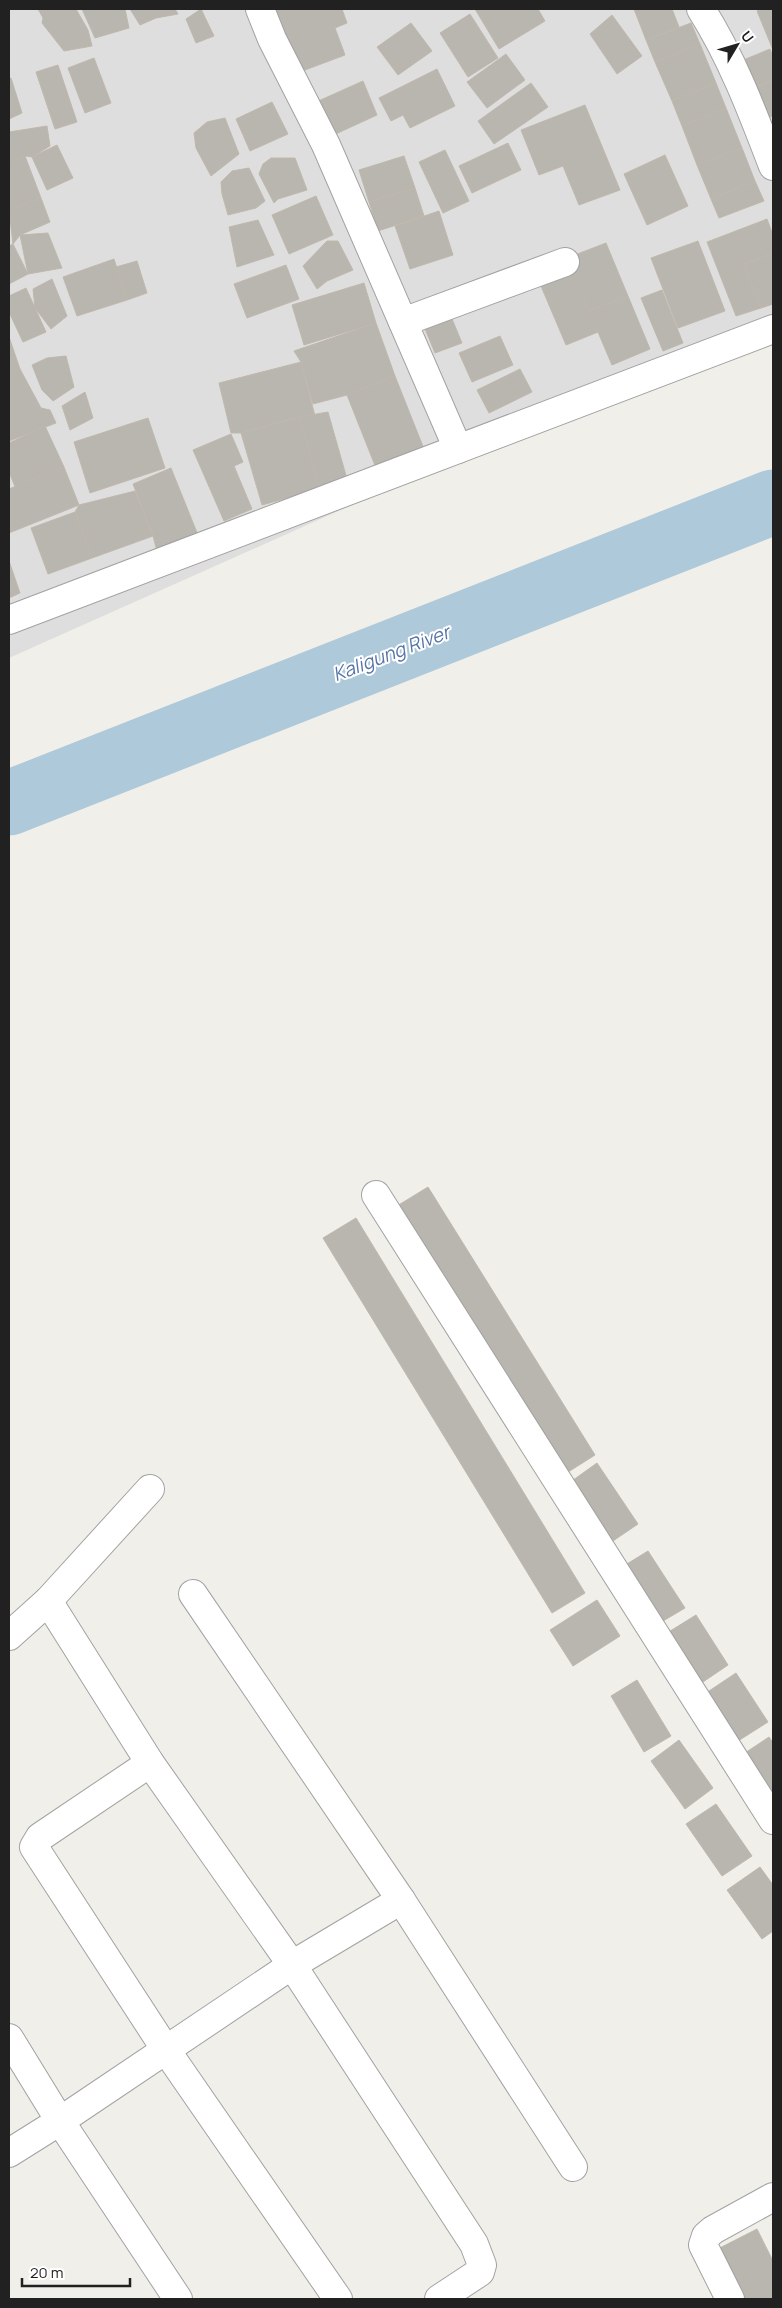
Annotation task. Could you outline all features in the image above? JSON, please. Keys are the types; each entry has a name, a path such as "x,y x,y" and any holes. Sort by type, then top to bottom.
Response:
{"street":[{"path":"260,9 272,39 326,146 458,449"},
{"path":"701,9 720,40 740,82 773,166"},
{"path":"403,322 565,262"},
{"path":"9,620 773,329"},
{"path":"376,1195 773,1820"},
{"path":"9,1636 48,1601 150,1489"},
{"path":"193,1594 401,1900 573,2167"},
{"path":"48,1601 150,1762 292,1965 474,2244 482,2265 476,2276 439,2299"},
{"path":"150,1762 40,1837 34,1847 166,2050 338,2299"},
{"path":"9,2153 60,2121 292,1965 401,1900"},
{"path":"9,2038 60,2121 178,2299"},
{"path":"730,2299 703,2245 706,2236 713,2230 773,2197"}],"shaded area":[{"path":"9,9 773,9 773,317 9,658"}],"building":[{"path":"38,9 76,9 88,30 92,46 64,51 42,23 43,18"},
{"path":"82,9 125,9 129,28 95,38"},
{"path":"130,9 175,9 178,14 156,18 140,25"},
{"path":"201,9 214,36 196,43 186,19"},
{"path":"274,9 342,9 347,23 335,28 345,55 297,73"},
{"path":"475,9 538,9 545,21 499,49"},
{"path":"634,9 672,9 679,27 646,40"},
{"path":"760,9 773,9 773,50 757,11"},
{"path":"470,14 498,58 468,77 440,33"},
{"path":"612,15 642,56 617,74 590,34"},
{"path":"411,23 432,51 398,75 377,47"},
{"path":"691,23 700,44 655,62 646,40"},
{"path":"700,44 716,83 672,101 655,62"},
{"path":"770,49 773,56 773,80 749,89 741,61"},
{"path":"506,54 525,80 487,108 467,82"},
{"path":"94,58 111,103 85,113 68,68"},
{"path":"58,65 77,122 55,129 36,72"},
{"path":"437,69 455,106 410,128 403,115 391,121 379,98"},
{"path":"9,78 11,78 22,113 9,119"},
{"path":"773,80 773,116 761,121 749,89"},
{"path":"363,81 377,115 329,137 314,103"},
{"path":"531,83 548,107 494,144 478,121"},
{"path":"716,83 726,108 682,126 672,101"},
{"path":"272,102 288,134 250,151 236,119"},
{"path":"585,105 620,190 579,205 563,166 539,175 521,130"},
{"path":"726,108 742,148 697,165 682,126"},
{"path":"225,118 239,154 211,176 196,148 194,133 207,122"},
{"path":"47,126 50,146 32,157 25,156 9,162 9,132"},
{"path":"508,143 521,170 472,193 459,166"},
{"path":"57,145 73,178 47,190 32,157"},
{"path":"742,148 755,181 711,199 697,165"},
{"path":"445,150 469,201 443,213 419,162"},
{"path":"665,155 688,206 647,225 624,174"},
{"path":"25,156 41,198 9,210 9,162"},
{"path":"404,156 415,188 369,202 359,170"},
{"path":"271,158 295,158 307,190 278,199 274,203 259,174 263,164"},
{"path":"249,168 265,201 256,208 228,215 222,194 221,182 232,171"},
{"path":"755,181 764,201 719,218 711,199"},
{"path":"415,188 424,216 378,231 369,202"},
{"path":"316,196 333,235 289,254 272,215"},
{"path":"41,198 50,222 20,235 13,244 9,210"},
{"path":"439,211 453,255 410,269 395,226"},
{"path":"767,219 773,235 773,253 744,264 761,308 736,316 707,242"},
{"path":"258,220 274,255 237,267 229,227"},
{"path":"48,233 62,268 28,274 20,235"},
{"path":"327,241 338,241 353,270 327,281 317,289 303,266"},
{"path":"698,241 725,311 678,328 651,258"},
{"path":"606,243 628,296 589,311 567,258"},
{"path":"13,244 28,274 9,284 9,246"},
{"path":"773,253 773,304 761,308 744,264"},
{"path":"114,259 127,300 77,316 63,277"},
{"path":"137,261 147,293 127,300 116,267"},
{"path":"286,265 299,299 247,318 234,284"},
{"path":"571,265 598,332 566,345 538,279"},
{"path":"52,279 67,316 51,329 35,308 33,289"},
{"path":"364,283 376,323 304,345 292,305"},
{"path":"26,288 46,332 23,342 9,312 9,296"},
{"path":"662,290 683,343 663,351 641,298"},
{"path":"628,296 650,349 612,365 589,311"},
{"path":"450,314 462,343 435,353 423,324"},
{"path":"376,323 395,376 347,395 313,404 301,362 294,351"},
{"path":"500,336 513,365 472,382 459,353"},
{"path":"9,337 20,369 9,373"},
{"path":"66,356 74,387 53,401 42,390 32,365 47,358"},
{"path":"301,362 315,416 299,417 241,433 231,433 219,383"},
{"path":"20,369 41,408 50,410 56,423 9,441 9,372"},
{"path":"520,369 532,392 489,413 477,390"},
{"path":"395,376 424,449 376,468 347,395"},
{"path":"85,392 93,418 70,430 62,406"},
{"path":"328,412 347,479 320,489 299,417"},
{"path":"299,417 320,489 262,505 241,433"},
{"path":"148,418 165,468 90,493 74,442"},
{"path":"45,426 64,467 16,489 9,472 9,443"},
{"path":"231,434 243,462 234,466 252,509 224,521 193,450"},
{"path":"64,467 79,505 9,533 9,489"},
{"path":"171,468 200,540 158,555 153,536 133,484"},
{"path":"135,491 153,536 92,558 75,512 79,505"},
{"path":"75,512 92,558 48,574 31,528"},
{"path":"9,561 20,593 9,598"},
{"path":"428,1187 595,1455 565,1474 397,1206"},
{"path":"356,1218 585,1593 552,1613 323,1238"},
{"path":"597,1463 638,1524 610,1543 569,1483"},
{"path":"648,1551 685,1608 658,1624 622,1567"},
{"path":"597,1600 620,1636 573,1666 550,1630"},
{"path":"696,1615 728,1665 700,1684 667,1633"},
{"path":"736,1673 768,1722 738,1741 706,1693"},
{"path":"637,1680 671,1736 644,1752 611,1696"},
{"path":"769,1737 773,1743 773,1802 742,1755"},
{"path":"679,1740 713,1788 685,1809 651,1761"},
{"path":"716,1804 752,1856 722,1876 686,1824"},
{"path":"760,1867 773,1885 773,1931 762,1939 727,1890"},
{"path":"757,2229 773,2261 773,2299 734,2299 710,2253"}],"waterway":[{"name":"Kaligung River","path":"9,803 773,502"}]}
